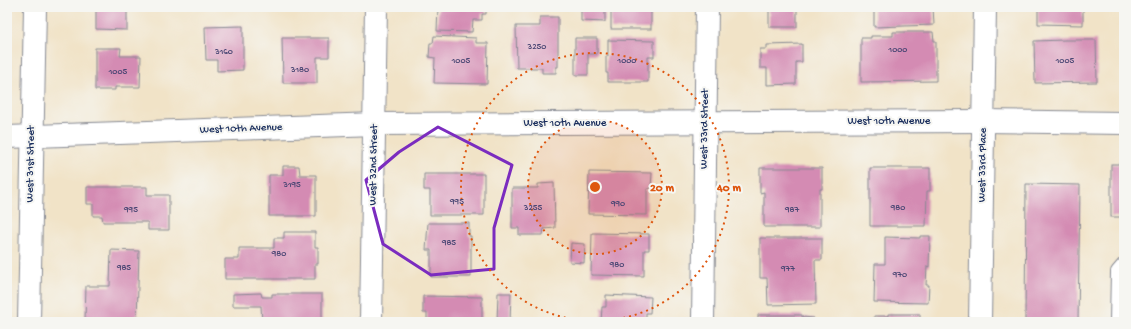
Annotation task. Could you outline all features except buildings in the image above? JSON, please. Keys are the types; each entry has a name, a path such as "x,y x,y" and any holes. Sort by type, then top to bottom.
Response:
{"street":[{"name":"West 31st Street","path":"29,322 35,7"},
{"name":"West 32nd Street","path":"371,322 376,7"},
{"name":"West 33rd Street","path":"703,322 707,7"},
{"name":"West 33rd Place","path":"980,322 985,7"},
{"name":"West 10th Avenue","path":"7,137 375,124 984,121 1124,123"}],"lane":[{"path":"1117,322 1118,272 1124,265"}],"highlighted area":[{"path":"438,127 512,165 494,228 494,269 431,275 383,244 366,180 399,152"}]}
